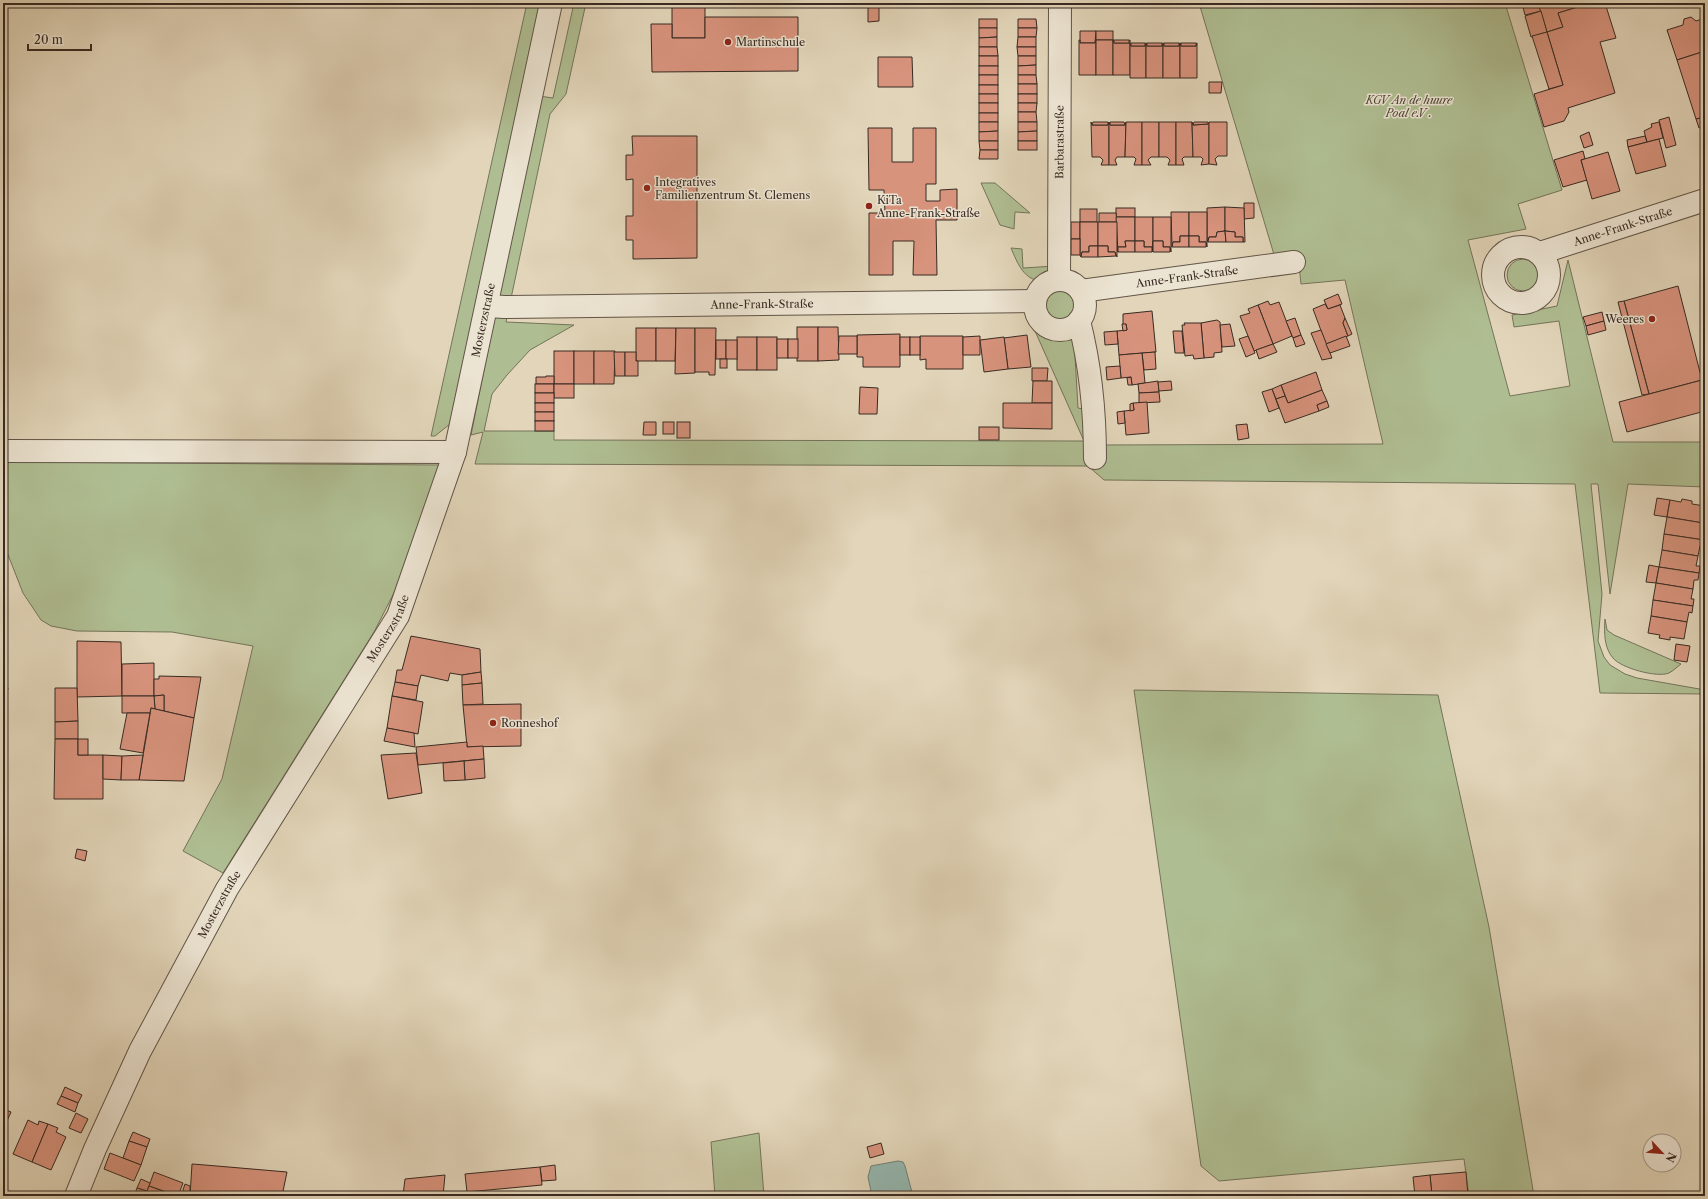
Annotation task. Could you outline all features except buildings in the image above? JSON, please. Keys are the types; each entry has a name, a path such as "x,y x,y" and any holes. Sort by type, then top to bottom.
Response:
{"street":[{"name":"Mosterzstraße","path":"76,1196 95,1149 140,1051 227,889 398,616 455,452 488,306 551,3"},
{"name":"Barbarastraße","path":"1059,280 1060,3"},
{"name":"Anne-Frank-Straße","path":"1540,253 1705,200"},
{"name":"Anne-Frank-Straße","path":"1081,291 1294,262"},
{"path":"1059,280 1071,282 1081,291 1085,306 1079,321 1073,327 1065,330 1049,328 1038,316 1035,301 1044,286 1059,280"},
{"name":"Anne-Frank-Straße","path":"488,306 1035,301"},
{"path":"1079,321 1084,340 1094,426 1096,458"},
{"path":"3,451 455,452"}],"green space":[{"path":"527,3 541,3 450,424 435,436 431,436"},
{"name":"KGV An de huure Poal e.V .","path":"574,3 586,3 566,94 550,114 506,322 574,325 530,350 507,375 492,394 484,431 554,431 554,440 1084,441 1031,322 1055,336 1068,335 1078,340 1075,356 1078,408 1083,409 1102,445 1383,444 1345,280 1301,284 1298,256 1275,258 1199,3 1505,3 1562,190 1518,204 1526,229 1468,240 1510,396 1570,386 1559,321 1514,327 1512,315 1557,306 1568,260 1613,442 1705,442 1705,487 1628,484 1610,594 1598,484 1591,484 1602,594 1598,641 1604,657 1610,665 1625,674 1637,678 1705,690 1705,694 1600,693 1575,484 1104,480 1088,466 475,464 483,432 471,435 539,96 553,98"},
{"path":"981,183 995,183 1030,213 1015,212 1014,229 1000,225"},
{"path":"1011,248 1022,249 1023,268 1055,266 1044,281 1031,278 1022,270"},
{"path":"1523,259 1529,260 1536,266 1539,275 1538,281 1532,288 1523,291 1517,290 1510,284 1507,275 1508,269 1514,262"},
{"path":"1060,289 1066,290 1073,296 1076,305 1075,311 1069,318 1060,321 1054,320 1047,314 1044,305 1045,299 1051,292"},
{"path":"3,462 440,465 399,583 374,632 223,873 183,851 222,779 253,646 172,632 77,631 51,626 41,620 23,593 3,542"},
{"path":"1605,619 1607,630 1614,635 1681,664 1669,673 1656,674 1640,671 1617,662 1610,654 1606,645"},
{"path":"1134,690 1438,695 1489,927 1534,1196 1469,1196 1464,1159 1219,1181 1201,1166"},
{"path":"759,1133 764,1196 715,1196 711,1142"}],"water":[{"path":"898,1161 903,1162 905,1166 913,1196 872,1196 868,1177 871,1166"}],"place":[{"name":"Martinschule","path":"728,42"},
{"name":"Integratives Familienzentrum St. Clemens","path":"647,188"},
{"name":"KiTa Anne-Frank-Straße","path":"869,206"},
{"name":"Weeres","path":"1652,319"},
{"name":"Ronneshof","path":"493,723"}]}
